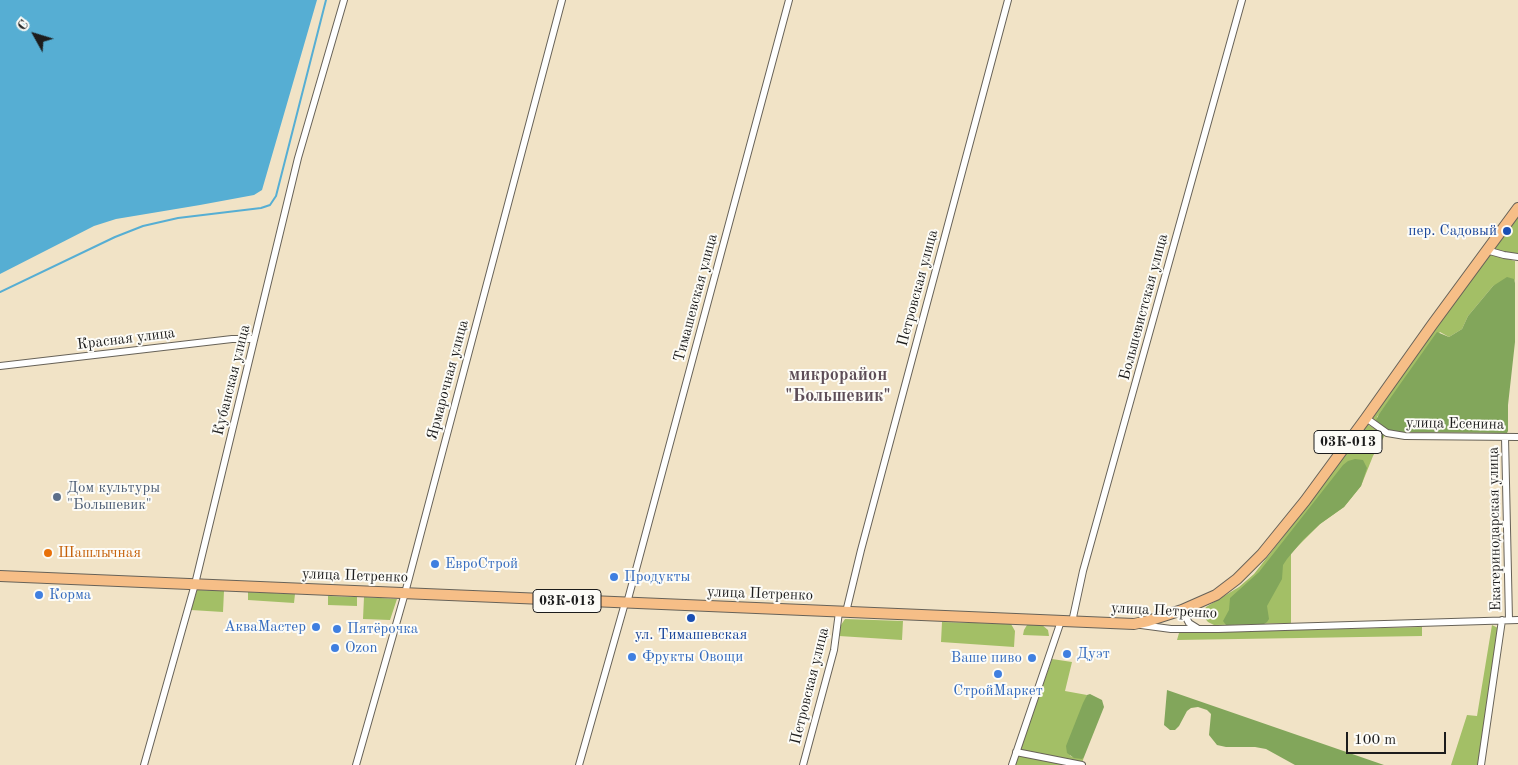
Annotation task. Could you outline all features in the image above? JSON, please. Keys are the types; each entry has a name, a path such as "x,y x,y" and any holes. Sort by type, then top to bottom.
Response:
{"main road":[{"name":"03К-013","path":"1134,624 1205,601 1225,589 1262,554 1305,501 1518,208"},
{"name":"улица Петренко","path":"0,576 1134,624"}],"street":[{"name":"Кубанская улица","path":"144,765 194,584 298,158 344,0"},
{"name":"Ярмарочная улица","path":"356,765 405,593 562,0"},
{"name":"Тимашевская улица","path":"579,765 626,603 789,0"},
{"name":"Петровская улица","path":"803,765 1008,0"},
{"name":"Большевистская улица","path":"1012,765 1084,571 1242,0"},
{"path":"1486,250 1496,254 1518,257"},
{"name":"Красная улица","path":"0,366 232,339 254,339"},
{"name":"улица Есенина","path":"1366,418 1383,431 1395,435 1518,437"},
{"name":"Екатеринодарская улица","path":"1481,765 1505,620 1505,437"},
{"path":"1182,610 1189,623 1198,629"},
{"name":"улица Петренко","path":"1134,624 1162,628 1198,629 1518,620"},
{"path":"1016,752 1082,765"}],"green space":[{"path":"1518,216 1518,254 1495,251 1493,248"},
{"path":"1489,254 1515,261 1515,283 1514,279 1493,286 1468,316 1462,329 1449,337 1440,332 1377,417 1377,422 1372,418"},
{"path":"1507,277 1514,279 1515,283 1515,342 1507,433 1395,432 1385,429 1376,420 1379,414 1437,332 1449,337 1462,329 1468,316 1493,286"},
{"path":"1367,424 1385,435 1373,456 1361,486 1344,507 1320,524 1291,553 1291,623 1214,625 1208,622 1202,615 1206,607 1239,587 1254,574 1309,504"},
{"path":"1355,459 1363,460 1367,468 1361,486 1344,507 1320,524 1287,559 1283,565 1282,579 1267,606 1269,619 1267,622 1264,624 1226,625 1223,621 1229,610 1230,598 1259,572 1343,465"},
{"path":"197,590 224,591 223,612 191,610"},
{"path":"248,592 295,594 294,603 248,600"},
{"path":"328,596 357,597 357,606 328,605"},
{"path":"364,597 397,599 390,620 363,619"},
{"path":"845,619 903,621 902,640 839,636 841,625"},
{"path":"942,622 1011,624 1015,631 1014,647 941,642"},
{"path":"1027,625 1042,625 1048,630 1049,636 1023,635"},
{"path":"1492,625 1498,628 1478,765 1451,765 1467,715 1477,716"},
{"path":"1422,627 1422,636 1177,640 1179,633"},
{"path":"1052,659 1072,662 1065,691 1087,695 1070,756 1084,757 1082,763 1020,750"},
{"path":"1167,690 1384,765 1295,765 1266,749 1217,745 1209,735 1211,714 1207,710 1198,707 1187,711 1179,726 1175,730 1170,730 1164,725"},
{"path":"1090,694 1102,700 1104,707 1084,757 1082,759 1074,758 1067,753 1066,746 1083,703 1087,695"},
{"path":"1018,755 1068,765 1015,765"}],"water":[{"path":"0,0 317,0 262,190 254,195 116,219 94,226 0,274"}],"waterway":[{"path":"0,292 115,237 143,226 178,218 261,208 270,205 276,196 326,0"}],"place":[{"name":"пер. Садовый","path":"1507,231"},
{"name":"Дом культуры \"Большевик\"","path":"57,497"},
{"name":"Шашлычная","path":"48,553"},
{"name":"ЕвроСтрой","path":"435,564"},
{"name":"Продукты","path":"614,577"},
{"name":"Корма","path":"39,595"},
{"name":"ул. Тимашевская","path":"691,618"},
{"name":"АкваМастер","path":"316,627"},
{"name":"Пятёрочка","path":"337,629"},
{"name":"Ozon","path":"335,648"},
{"name":"Дуэт","path":"1067,654"},
{"name":"Фрукты Овощи","path":"632,657"},
{"name":"Ваше пиво","path":"1032,658"},
{"name":"СтройМаркет","path":"998,674"}],"district":[{"name":"микрорайон \"Большевик\"","path":"838,385"}]}
